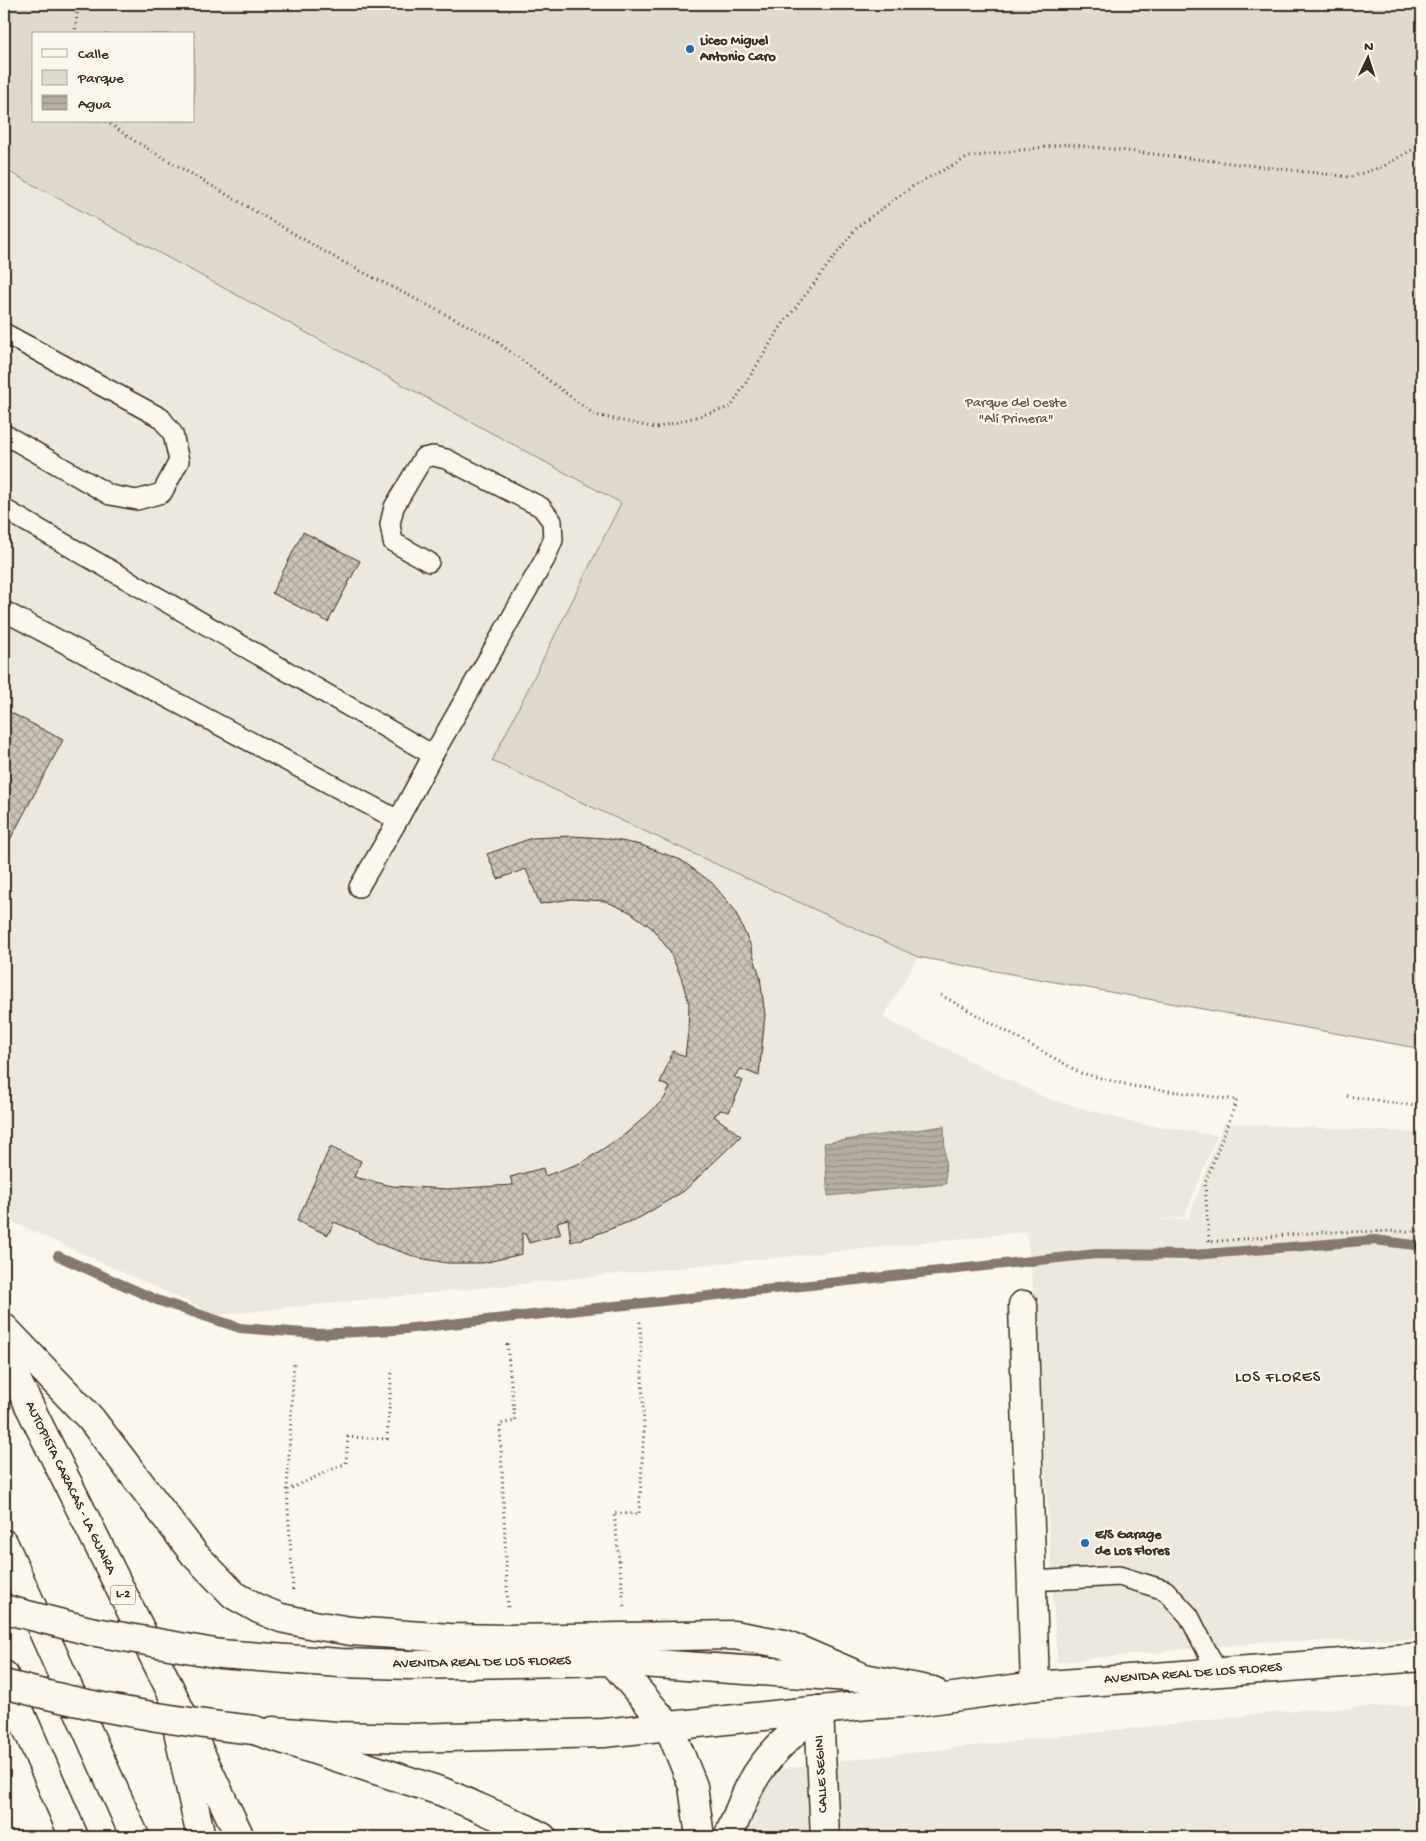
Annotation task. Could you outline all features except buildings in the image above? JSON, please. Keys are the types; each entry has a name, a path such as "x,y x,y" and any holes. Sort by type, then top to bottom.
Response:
{"main road":[{"path":"1023,1306 1035,1686"},
{"path":"4,1328 91,1419 195,1555 234,1595 259,1609 281,1618 352,1631 450,1638 510,1639 734,1635 785,1644 864,1678"},
{"name":"AUTOPISTA CARACAS - LA GUAIRA","path":"4,1355 169,1687 240,1837"},
{"path":"4,1544 135,1837"},
{"name":"AVENIDA REAL DE LOS FLORES","path":"4,1609 90,1631 220,1654 340,1663 410,1665 612,1661 864,1678 964,1696"},
{"name":"AVENIDA REAL DE LOS FLORES","path":"4,1684 74,1702 202,1724 336,1736 410,1738 604,1733 868,1705 916,1702 1035,1686 1422,1657"},
{"path":"612,1661 670,1727 693,1786 700,1837"},
{"path":"4,1675 74,1837"},
{"name":"L-2","path":"169,1687 201,1837"},
{"path":"728,1837 752,1783 760,1771 785,1740 819,1710"},
{"name":"CALLE SEGINI","path":"819,1710 825,1837"},
{"path":"254,1730 443,1792 542,1837"}],"lane":[{"path":"4,333 161,418 173,434 179,461 162,493 137,500 110,495 4,434"},
{"path":"359,887 545,559 553,540 552,521 541,507 446,459 432,456 422,458 394,507 390,524 393,542 430,562"},
{"path":"4,509 433,755"},
{"path":"4,611 398,820"},
{"path":"1032,1581 1119,1576 1165,1590 1189,1616 1218,1673"}],"path":[{"path":"76,32 78,4"},
{"path":"107,122 133,140 339,260 492,338 595,415 656,428 731,407 780,328 858,226 916,184 969,157 1066,144 1351,177 1384,166 1422,144"},
{"path":"941,995 1081,1073 1132,1086 1237,1100 1205,1183 1209,1242 1322,1232 1422,1231"},
{"path":"1346,1096 1422,1107"},
{"path":"627,1636 614,1513 639,1514 644,1429 640,1321"},
{"path":"507,1344 515,1421 500,1424 510,1639"},
{"path":"294,1362 287,1490 295,1621"},
{"path":"287,1490 346,1463 348,1437 387,1439 392,1369"}],"shaded area":[{"path":"4,169 621,503 492,761 918,957 883,1018 1046,1098 1135,1123 1217,1135 1185,1216 1156,1220 1188,1219 1224,1123 1422,1133 1422,1639 1263,1642 1057,1662 1035,1302 1026,1232 217,1315 11,1221 4,1211"},
{"path":"1422,1705 1422,1837 747,1837 744,1775 837,1761 1298,1710"}],"green space":[{"name":"Parque del Oeste \"Alí Primera\"","path":"4,4 1422,4 1422,1049 918,957 492,761 621,503 4,169"}],"water":[{"path":"944,1126 946,1184 828,1196 824,1143"}],"waterway":[{"path":"58,1256 157,1300 240,1328 317,1334 395,1330 1096,1254 1194,1255 1375,1240 1422,1246"}],"place":[{"name":"Liceo Miguel Antonio Caro","path":"690,49"},
{"name":"E/S Garage de Los Flores","path":"1085,1543"}],"district":[{"name":"LOS FLORES","path":"1278,1378"}]}
